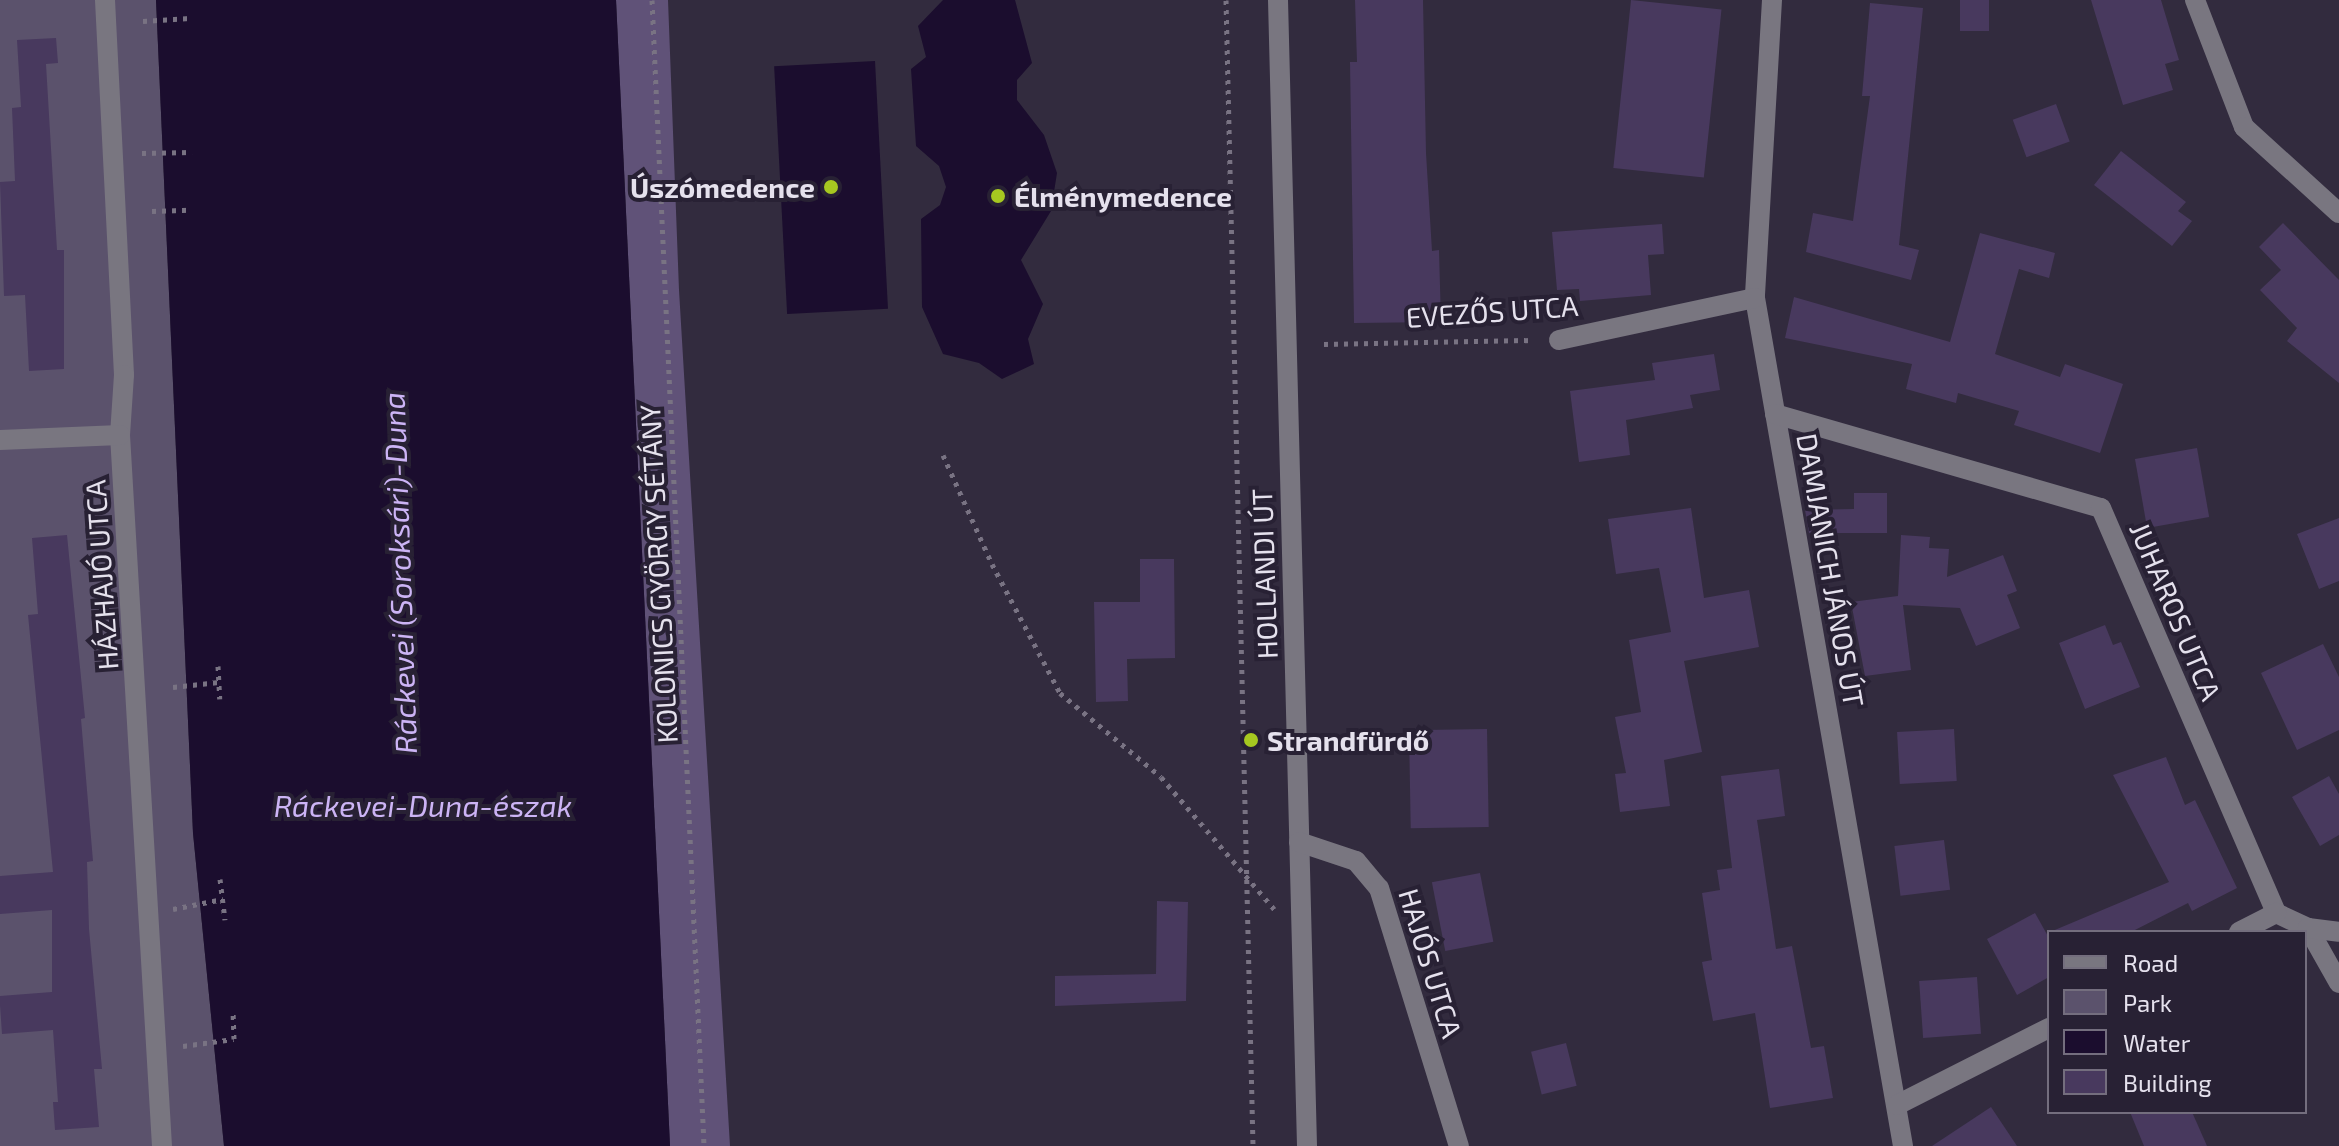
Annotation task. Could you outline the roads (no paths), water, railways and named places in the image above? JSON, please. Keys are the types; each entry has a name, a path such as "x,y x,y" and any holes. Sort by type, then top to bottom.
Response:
{"street":[{"name":"HÁZHAJÓ UTCA","path":"105,0 124,375 120,435 162,1146"},
{"name":"HOLLANDI ÚT","path":"1278,0 1307,1146"},
{"name":"DAMJANICH JÁNOS ÚT","path":"1772,0 1755,298 1903,1146"},
{"path":"2195,0 2244,127 2339,213"},
{"name":"EVEZŐS UTCA","path":"1559,340 1755,298"},
{"name":"JUHAROS UTCA","path":"1775,414 2101,508 2276,913"},
{"path":"0,440 120,435"},
{"name":"HAJÓS UTCA","path":"1299,842 1356,861 1379,888 1459,1146"},
{"path":"2243,930 2276,913 2308,928 2339,932"},
{"path":"2308,928 2339,983"},
{"path":"1897,1105 2047,1029"}],"water":[{"name":"Ráckevei-Duna-észak","path":"156,0 616,0 670,1146 224,1146 193,833"},
{"name":"Élménymedence","path":"943,0 1015,0 1032,63 1017,80 1017,100 1044,135 1057,173 1051,211 1021,260 1043,304 1028,339 1034,364 1002,379 979,363 943,354 922,307 921,219 940,205 946,187 939,166 916,146 911,69 926,57 918,26"},
{"name":"Úszómedence","path":"875,61 888,309 787,314 774,66"}],"place":[{"name":"Úszómedence","path":"831,187"},
{"name":"Élménymedence","path":"998,196"},
{"name":"Strandfürdő","path":"1251,740"}],"water label":[{"name":"Ráckevei (Soroksári)-Duna","path":"399,573"}]}
